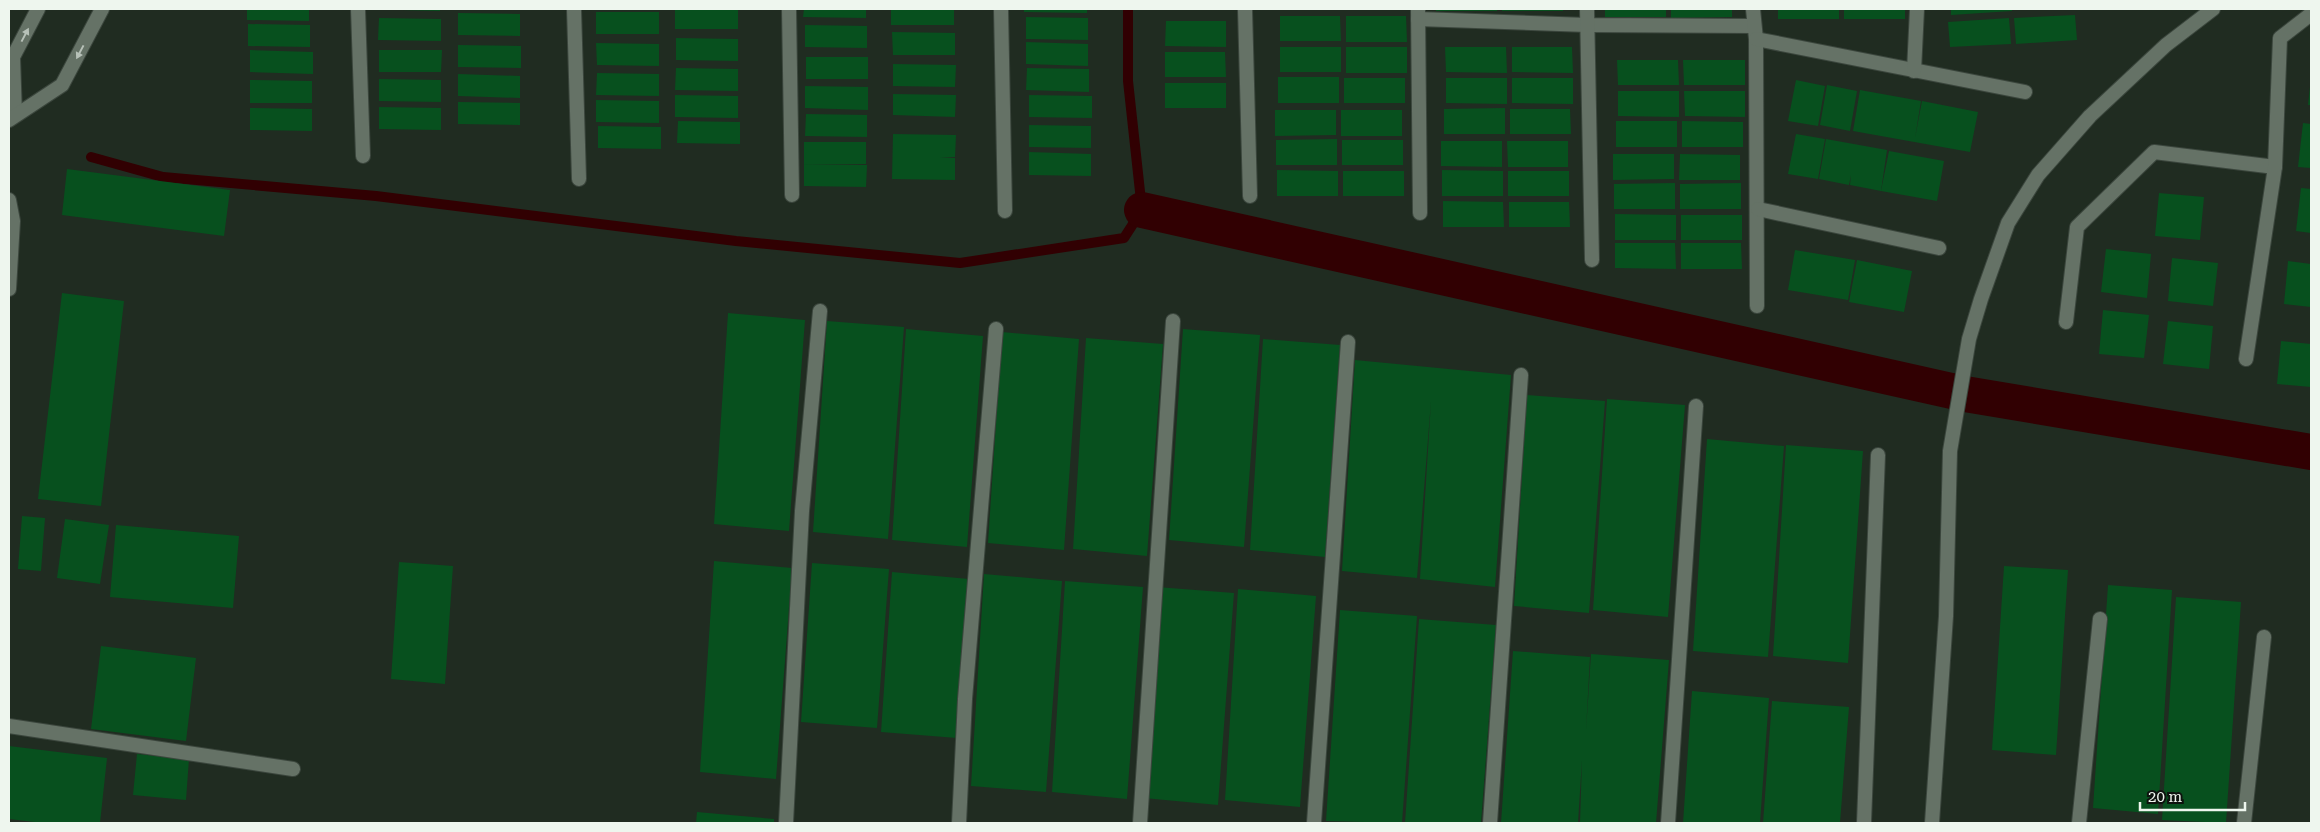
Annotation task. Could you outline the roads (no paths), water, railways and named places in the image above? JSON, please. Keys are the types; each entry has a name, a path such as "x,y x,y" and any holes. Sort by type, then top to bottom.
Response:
{"street":[{"path":"12,118 13,58 38,9"},
{"path":"12,118 62,85 102,9"},
{"path":"358,9 363,156"},
{"path":"574,9 579,179"},
{"path":"789,9 792,195"},
{"path":"1001,9 1005,211"},
{"path":"1245,9 1250,196"},
{"path":"1587,9 1592,260"},
{"path":"1753,9 1758,209 1757,306"},
{"path":"1914,71 1917,9"},
{"path":"1932,823 1946,616 1950,450 1969,339 2008,223 2038,174 2090,116 2166,45 2213,9"},
{"path":"1420,213 1418,14 1755,33 1914,71 2025,92"},
{"path":"2246,359 2275,167 2280,38 2311,14"},
{"path":"2066,322 2077,227 2154,152 2275,167"},
{"path":"9,200 13,221 9,289"},
{"path":"1758,209 1939,248"},
{"path":"786,823 802,511 820,311"},
{"path":"1140,823 1173,321"},
{"path":"960,823 965,699 996,329"},
{"path":"1314,823 1348,342"},
{"path":"1490,823 1521,375"},
{"path":"1668,823 1696,406"},
{"path":"1864,823 1878,455"},
{"path":"2079,823 2100,619"},
{"path":"2244,823 2264,637"},
{"path":"9,726 293,769"}],"waterway":[{"path":"91,157 163,177 376,196 736,241 960,263 1124,238 1142,210 1128,81 1128,9"},
{"path":"1142,210 1965,394 2311,452"}]}
